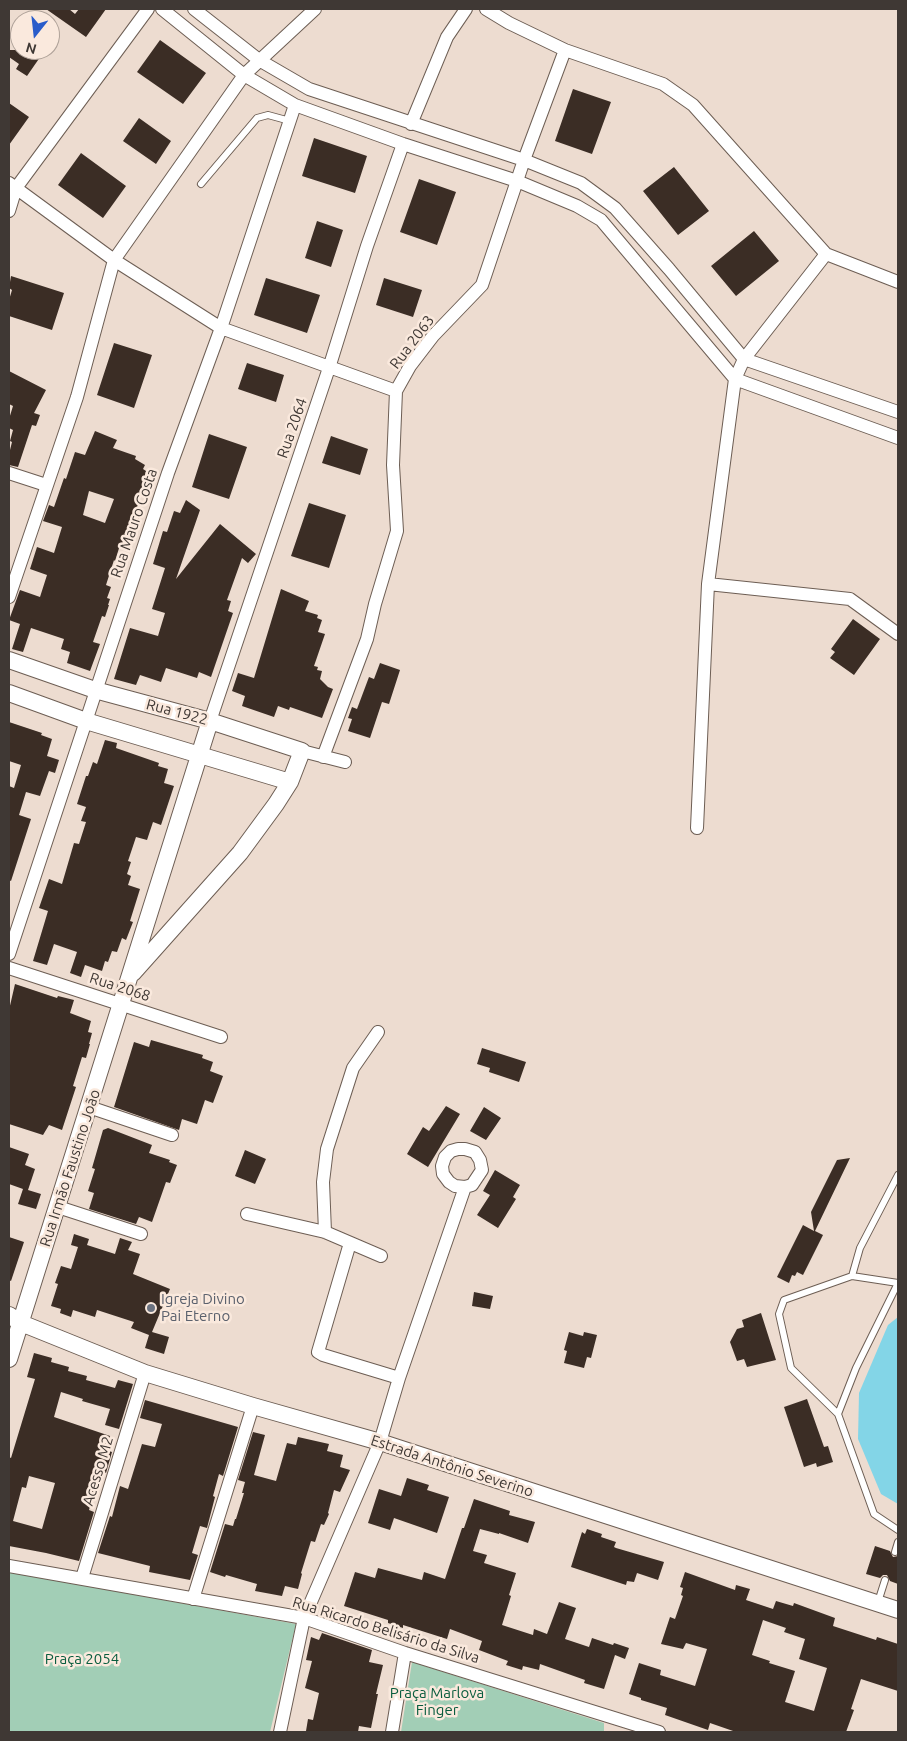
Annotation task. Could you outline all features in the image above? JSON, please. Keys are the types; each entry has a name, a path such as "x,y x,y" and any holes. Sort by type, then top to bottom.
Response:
{"street":[{"path":"9,211 12,185 148,9"},
{"path":"162,9 244,75 295,105 403,144 517,181 577,206 601,220 734,379 898,438"},
{"path":"194,9 259,60 308,89 524,160 581,183 615,208 744,359 898,412"},
{"path":"9,597 77,397 114,260 244,75 315,9"},
{"path":"411,124 447,37 466,9"},
{"path":"486,9 509,23 565,50 663,84 693,105 826,254 898,282"},
{"name":"Rua 2063","path":"323,757 367,639 396,530 393,465 396,392 410,366 434,336 482,285 524,160 565,50"},
{"name":"Rua Mauro Costa","path":"9,954 168,473 221,328 295,105"},
{"name":"Rua 2064","path":"210,721 329,368 356,277 403,144"},
{"path":"12,185 114,260 221,328 396,392"},
{"path":"697,828 708,584 734,379 744,359 826,254"},
{"path":"9,473 46,485"},
{"path":"708,584 850,599 898,634"},
{"name":"Rua 1922","path":"9,660 95,690 210,721 302,751 345,762"},
{"path":"9,693 86,721 290,782"},
{"name":"Rua Irmão Faustino João","path":"9,1359 15,1319 58,1207 210,721"},
{"name":"Rua Irmão Faustino João","path":"130,976 240,853 290,782 302,751"},
{"name":"Rua 2068","path":"9,968 221,1037"},
{"path":"324,1232 323,1182 327,1149 353,1068 378,1032"},
{"path":"89,1107 172,1135"},
{"path":"280,1732 304,1618 380,1442 399,1378 464,1187"},
{"path":"58,1207 141,1234"},
{"path":"247,1214 324,1232 380,1256"},
{"path":"350,1243 318,1352 399,1378"},
{"name":"Estrada Antônio Severino","path":"15,1319 145,1373 380,1442 898,1610"},
{"name":"Acesso M2","path":"82,1578 145,1373"},
{"path":"193,1599 253,1406"},
{"name":"Rua Ricardo Belisário da Silva","path":"9,1566 304,1618 405,1653 659,1732"},
{"path":"392,1732 405,1653"},
{"path":"613,1719 614,1732"}],"lane":[{"path":"201,184 257,118 268,114 290,121"},
{"path":"852,1276 860,1248 898,1175"},
{"path":"838,1414 856,1368 898,1283 852,1276 784,1300 779,1314 791,1368 838,1414 874,1514 898,1530"},
{"path":"895,1552 898,1542"},
{"path":"878,1604 885,1580"}],"green space":[{"name":"Praça 2054","path":"9,1572 296,1624 270,1732 9,1732"},
{"name":"Praça Marlova Finger","path":"412,1662 604,1723 604,1732 401,1732"}],"water":[{"path":"898,1317 898,1504 881,1494 858,1439 859,1393 888,1325"}],"building":[{"path":"46,9 69,9 75,14 79,9 106,9 86,37 60,19 60,10"},
{"path":"160,40 206,73 183,104 137,72"},
{"path":"13,60 38,60 27,76 16,69 19,64"},
{"path":"573,89 611,102 592,154 555,141"},
{"path":"9,103 29,117 9,145"},
{"path":"139,118 171,141 156,164 123,141"},
{"path":"314,138 367,156 355,193 302,176"},
{"path":"81,153 126,186 103,218 58,185"},
{"path":"674,167 709,211 678,235 643,191"},
{"path":"419,179 456,192 437,245 400,232"},
{"path":"317,221 343,230 331,267 305,258"},
{"path":"754,231 779,261 736,296 711,266"},
{"path":"11,276 64,293 52,330 9,316 9,300 12,290 9,288"},
{"path":"266,278 320,295 307,333 254,315"},
{"path":"384,278 422,290 413,317 376,305"},
{"path":"114,343 152,355 134,408 97,395"},
{"path":"247,363 284,375 276,402 238,389"},
{"path":"9,371 46,390 34,413 40,415 36,426 32,425 18,467 9,465 12,442 10,441 13,430 9,428 9,419 13,406 9,404"},
{"path":"95,431 117,440 113,448 136,456 135,459 145,465 143,469 146,471 137,508 142,510 138,521 132,519 122,546 120,545 114,560 106,585 111,587 107,598 110,599 109,605 105,617 102,616 93,642 100,644 90,671 67,663 70,652 61,649 64,639 31,628 23,652 12,649 20,624 9,620 20,590 40,597 47,575 30,569 37,547 54,553 62,527 43,521 49,505 54,507 75,452 85,455","holes":["89,491 114,499 105,523 83,515"]},
{"path":"209,434 247,447 229,499 192,487"},
{"path":"331,436 368,449 360,475 322,463"},
{"path":"186,500 200,510 176,579 220,524 256,554 248,563 242,558 227,600 231,601 228,611 233,613 211,677 199,672 197,678 166,668 161,682 140,675 136,685 114,679 130,628 158,636 165,613 152,609 165,568 153,564 163,531 167,532 174,511 180,513"},
{"path":"309,503 346,515 329,568 291,556"},
{"path":"281,589 309,601 305,611 318,615 317,618 322,620 318,632 325,634 314,666 318,667 317,670 322,671 320,679 333,689 322,718 290,707 289,710 278,706 274,717 242,706 245,696 232,691 238,673 254,678"},
{"path":"853,619 880,639 854,675 830,658 835,652 831,649"},
{"path":"380,663 400,670 389,704 382,702 370,738 348,731 352,719 348,718 352,707 357,709 369,677 374,679"},
{"path":"9,722 42,733 41,735 52,739 47,756 59,760 55,773 49,771 40,796 26,792 19,815 31,819 11,881 9,880 9,786 14,788 21,765 9,761"},
{"path":"105,740 117,743 116,748 159,763 158,766 168,769 164,783 174,786 161,825 153,822 147,840 136,837 128,861 131,862 127,874 131,876 128,885 140,889 130,921 133,922 126,940 122,938 117,952 112,951 108,962 105,961 102,971 85,965 81,977 70,973 77,952 54,944 47,965 33,961 48,911 39,908 49,879 62,884 74,843 79,844 86,822 81,821 86,807 77,804 86,776 88,776 93,762 97,764"},
{"path":"15,984 57,998 58,996 74,1000 70,1013 91,1021 88,1032 92,1033 90,1044 86,1058 82,1057 73,1086 76,1087 62,1130 49,1125 43,1135 9,1124 9,1010"},
{"path":"151,1040 203,1055 202,1058 213,1062 210,1071 223,1076 213,1103 205,1100 197,1124 182,1119 179,1130 114,1107 134,1042 149,1047"},
{"path":"482,1048 526,1062 519,1082 489,1072 490,1068 477,1064"},
{"path":"446,1106 460,1114 428,1167 407,1154 423,1127 429,1131"},
{"path":"484,1107 501,1118 486,1140 470,1131"},
{"path":"108,1128 152,1145 149,1153 170,1160 169,1162 177,1165 170,1183 166,1182 152,1222 139,1217 136,1224 89,1209 94,1193 88,1191 95,1169 92,1168 103,1130"},
{"path":"9,1147 29,1154 25,1165 35,1169 28,1190 41,1194 36,1209 18,1204 23,1189 9,1184"},
{"path":"245,1150 266,1159 255,1184 235,1176"},
{"path":"850,1158 815,1231 823,1235 803,1275 797,1272 795,1276 792,1275 789,1283 777,1277 803,1225 814,1231 811,1212 837,1160"},
{"path":"495,1170 520,1185 513,1197 516,1199 498,1228 477,1215 490,1195 483,1191"},
{"path":"74,1234 89,1239 87,1245 115,1254 120,1238 132,1242 128,1250 140,1254 133,1274 170,1289 152,1332 169,1337 164,1354 145,1348 149,1335 131,1328 134,1322 97,1310 95,1317 73,1310 71,1317 60,1313 61,1309 51,1306 58,1284 55,1283 61,1266 71,1269 78,1247 71,1245"},
{"path":"9,1237 24,1242 11,1281 9,1280"},
{"path":"474,1292 493,1296 490,1309 472,1306"},
{"path":"761,1313 776,1360 747,1367 744,1359 737,1361 730,1342 737,1329 744,1327 742,1320"},
{"path":"569,1332 583,1336 584,1332 597,1335 591,1358 587,1357 584,1368 564,1363 567,1351 564,1350"},
{"path":"34,1353 52,1358 51,1362 69,1367 68,1371 87,1376 86,1380 115,1388 118,1380 133,1384 119,1429 105,1425 110,1409 82,1401 83,1399 61,1392 54,1417 110,1436 105,1450 112,1452 106,1473 100,1471 89,1510 94,1512 79,1561 9,1546 9,1457 11,1458 35,1379 27,1377","holes":["29,1476 55,1483 42,1529 13,1521 22,1487 26,1488"]},
{"path":"807,1399 824,1447 828,1446 833,1462 817,1467 816,1463 804,1467 784,1407"},
{"path":"145,1400 238,1427 223,1476 219,1474 207,1528 200,1526 192,1553 198,1555 190,1580 149,1572 150,1566 98,1553 110,1516 112,1517 120,1486 128,1489 142,1444 155,1447 162,1424 140,1418"},
{"path":"253,1432 265,1435 254,1475 276,1481 287,1443 296,1445 298,1437 329,1444 327,1451 343,1455 340,1467 350,1470 340,1492 334,1490 329,1514 324,1525 321,1524 315,1542 311,1541 298,1589 285,1586 282,1596 255,1591 257,1584 210,1572 225,1524 233,1526 244,1493 242,1493 245,1482 238,1480"},
{"path":"407,1478 429,1485 427,1490 449,1497 437,1533 394,1518 390,1530 368,1523 379,1489 401,1496"},
{"path":"474,1499 510,1511 509,1515 535,1522 528,1543 480,1529 473,1551 487,1555 484,1563 516,1573 502,1625 533,1635 534,1629 547,1634 559,1602 576,1608 565,1639 589,1647 592,1638 629,1648 625,1659 615,1655 604,1689 584,1683 585,1680 540,1664 539,1670 523,1666 522,1670 506,1665 508,1661 479,1650 482,1641 450,1629 447,1639 403,1625 403,1628 388,1623 388,1620 344,1606 355,1572 375,1578 378,1568 422,1580 424,1572 445,1579"},
{"path":"587,1529 602,1534 601,1537 616,1542 614,1547 616,1548 664,1562 658,1580 637,1573 634,1582 627,1581 626,1585 571,1567 582,1532 585,1534"},
{"path":"875,1546 890,1551 893,1557 898,1556 898,1584 890,1581 887,1575 883,1575 880,1578 866,1574"},
{"path":"685,1572 735,1590 736,1585 750,1589 746,1600 773,1609 776,1601 793,1606 794,1603 835,1618 833,1626 876,1640 877,1637 898,1644 898,1691 861,1679 851,1709 854,1710 846,1732 736,1732 710,1723 708,1730 665,1715 667,1708 629,1694 639,1663 661,1670 660,1675 695,1686 707,1649 686,1643 683,1649 661,1644 670,1617 675,1619 683,1596 681,1595 683,1588 680,1587","holes":["763,1620 786,1628 784,1632 805,1639 799,1659 827,1668 814,1711 785,1702 795,1671 769,1663 770,1661 752,1655"]},
{"path":"322,1633 372,1650 369,1662 383,1665 371,1728 359,1726 358,1732 306,1731 308,1719 313,1720 319,1693 305,1688 312,1661 306,1660 311,1637 319,1640"}],"place":[{"name":"Igreja Divino Pai Eterno","path":"151,1308"}]}
